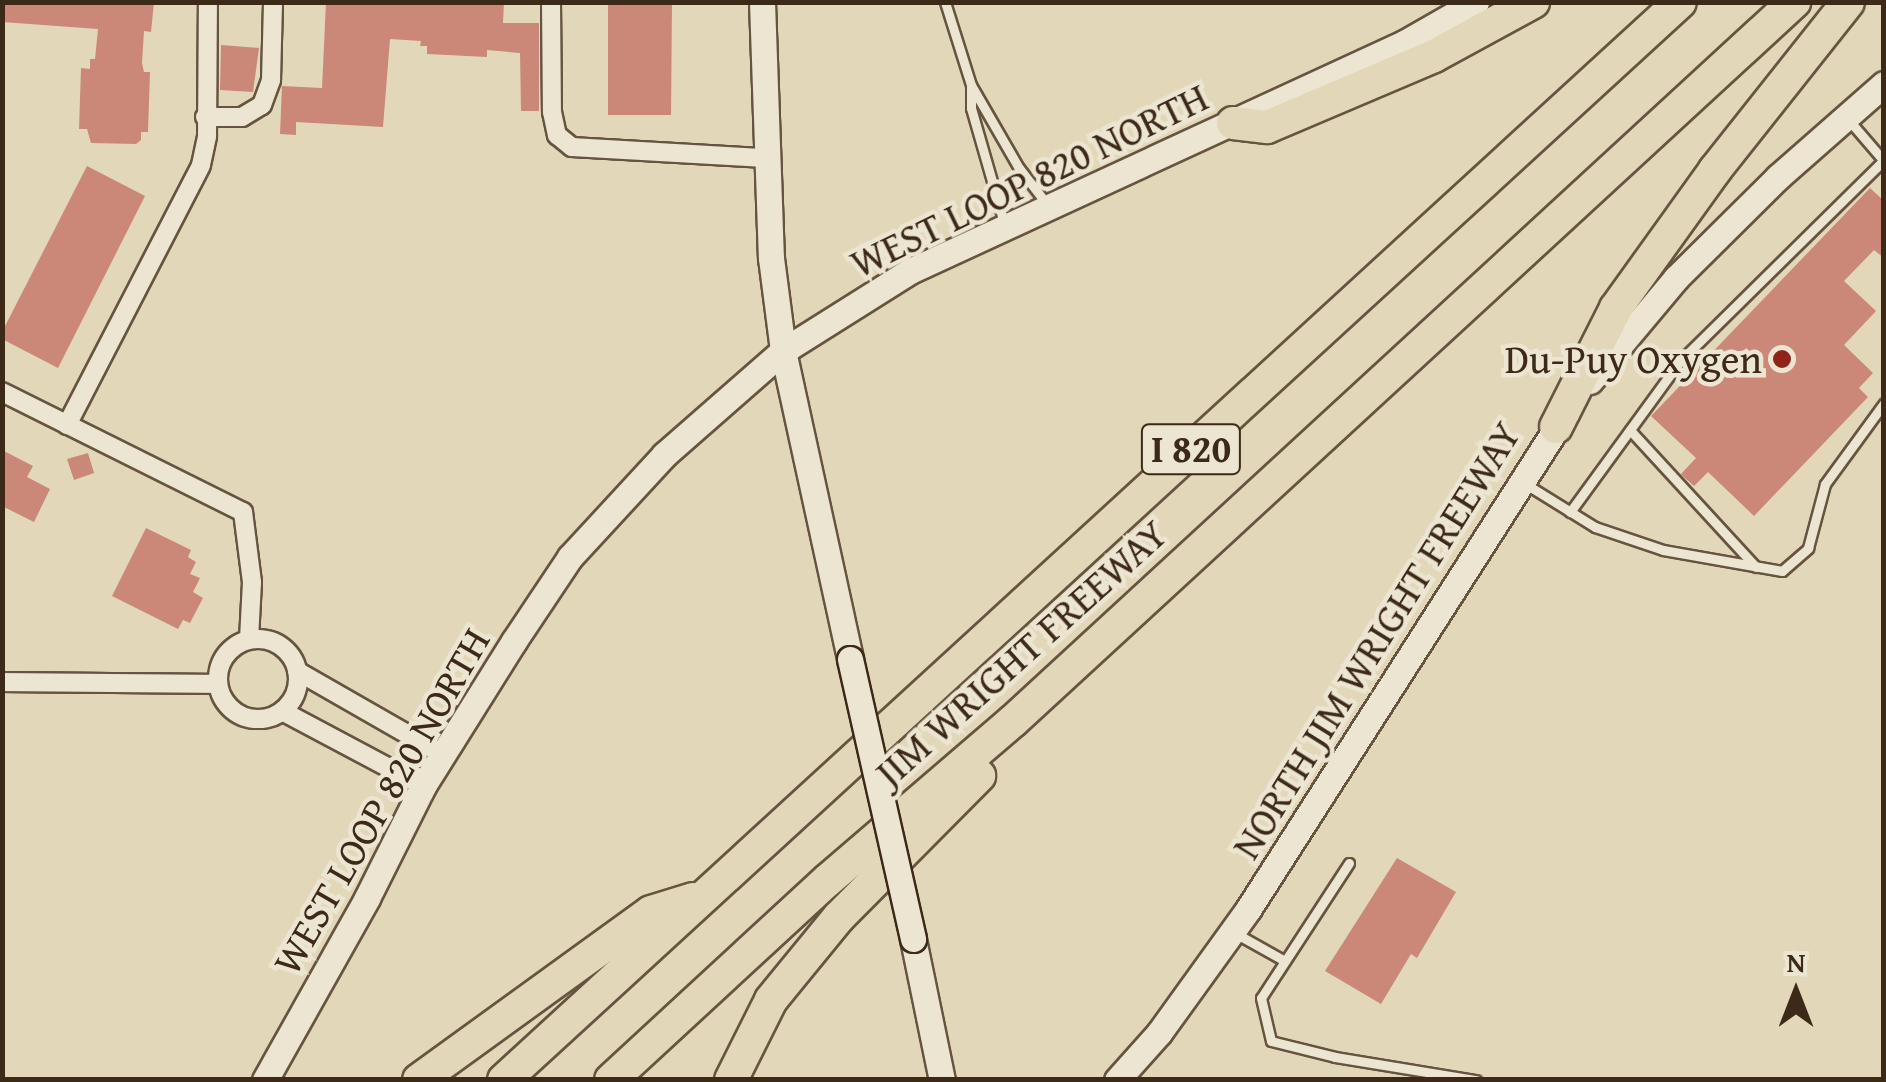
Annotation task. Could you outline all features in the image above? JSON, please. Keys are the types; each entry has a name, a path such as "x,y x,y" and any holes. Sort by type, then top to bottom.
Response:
{"highway":[{"path":"1233,123 1267,127 1434,56 1533,2"},
{"name":"JIM WRIGHT FREEWAY","path":"504,1080 1680,2"},
{"name":"JIM WRIGHT FREEWAY","path":"612,1080 828,880 1013,721 1794,2"},
{"path":"1556,427 1616,308 1715,170 1848,2"},
{"path":"732,1080 770,1000 839,917 1003,752 1013,721"},
{"path":"420,1080 652,912 702,896"}],"main road":[{"path":"762,2 766,158 783,350 942,1080"},
{"name":"WEST LOOP 820 NORTH","path":"265,1080 442,754 570,557 664,455 783,350 910,271 1233,123 1476,2"},
{"name":"NORTH JIM WRIGHT FREEWAY","path":"1117,1080 1159,1033 1323,798 1556,427 1676,278 1884,84"}],"street":[{"path":"67,425 200,166 208,2"},
{"path":"205,117 242,117 262,105 270,80 273,2"},
{"path":"551,2 552,112 557,135 572,148 766,158"},
{"path":"2,392 243,512 252,582 250,640"},
{"path":"424,786 282,711 248,718 228,706 218,684 228,652 250,640 274,643 284,650 297,671 442,754"},
{"path":"282,711 295,693 297,671"},
{"path":"2,682 218,684"}],"lane":[{"path":"945,2 971,86 1019,168 1048,206"},
{"path":"971,86 971,108 1005,226"},
{"path":"1570,512 1681,360 1883,161 1846,117"},
{"path":"1522,481 1595,527 1663,550 1782,571 1808,548 1824,484 1884,402"},
{"path":"1630,430 1756,567"},
{"path":"1349,863 1260,998 1271,1042 1334,1057 1476,1080"},
{"path":"1232,932 1285,961"}],"building":[{"path":"2,2 154,2 151,32 144,31 142,63 144,72 150,72 148,132 141,132 141,140 136,144 91,143 87,129 79,129 81,68 90,69 90,59 95,59 98,29 2,22"},
{"path":"326,2 504,2 503,23 539,23 539,111 521,111 520,53 487,50 487,57 427,54 427,46 420,46 421,41 390,39 383,127 296,122 296,135 280,134 282,86 322,88"},
{"path":"608,2 672,2 671,115 608,115"},
{"path":"221,45 259,48 253,92 220,90"},
{"path":"87,166 145,196 58,368 2,339 2,332"},
{"name":"Du-Puy Oxygen","path":"1870,188 1884,201 1884,258 1874,250 1844,281 1876,311 1844,345 1873,373 1859,388 1868,397 1754,516 1708,472 1694,486 1685,478 1681,474 1696,458 1651,416"},
{"path":"2,450 33,466 27,477 50,489 34,522 2,506"},
{"path":"88,453 94,473 74,480 67,459"},
{"path":"146,528 191,550 188,557 196,562 190,574 200,578 193,592 203,598 190,623 183,620 178,629 112,596"},
{"path":"1397,858 1456,892 1417,958 1411,954 1381,1004 1325,971"}],"place":[{"name":"Du-Puy Oxygen","path":"1782,359"}]}
